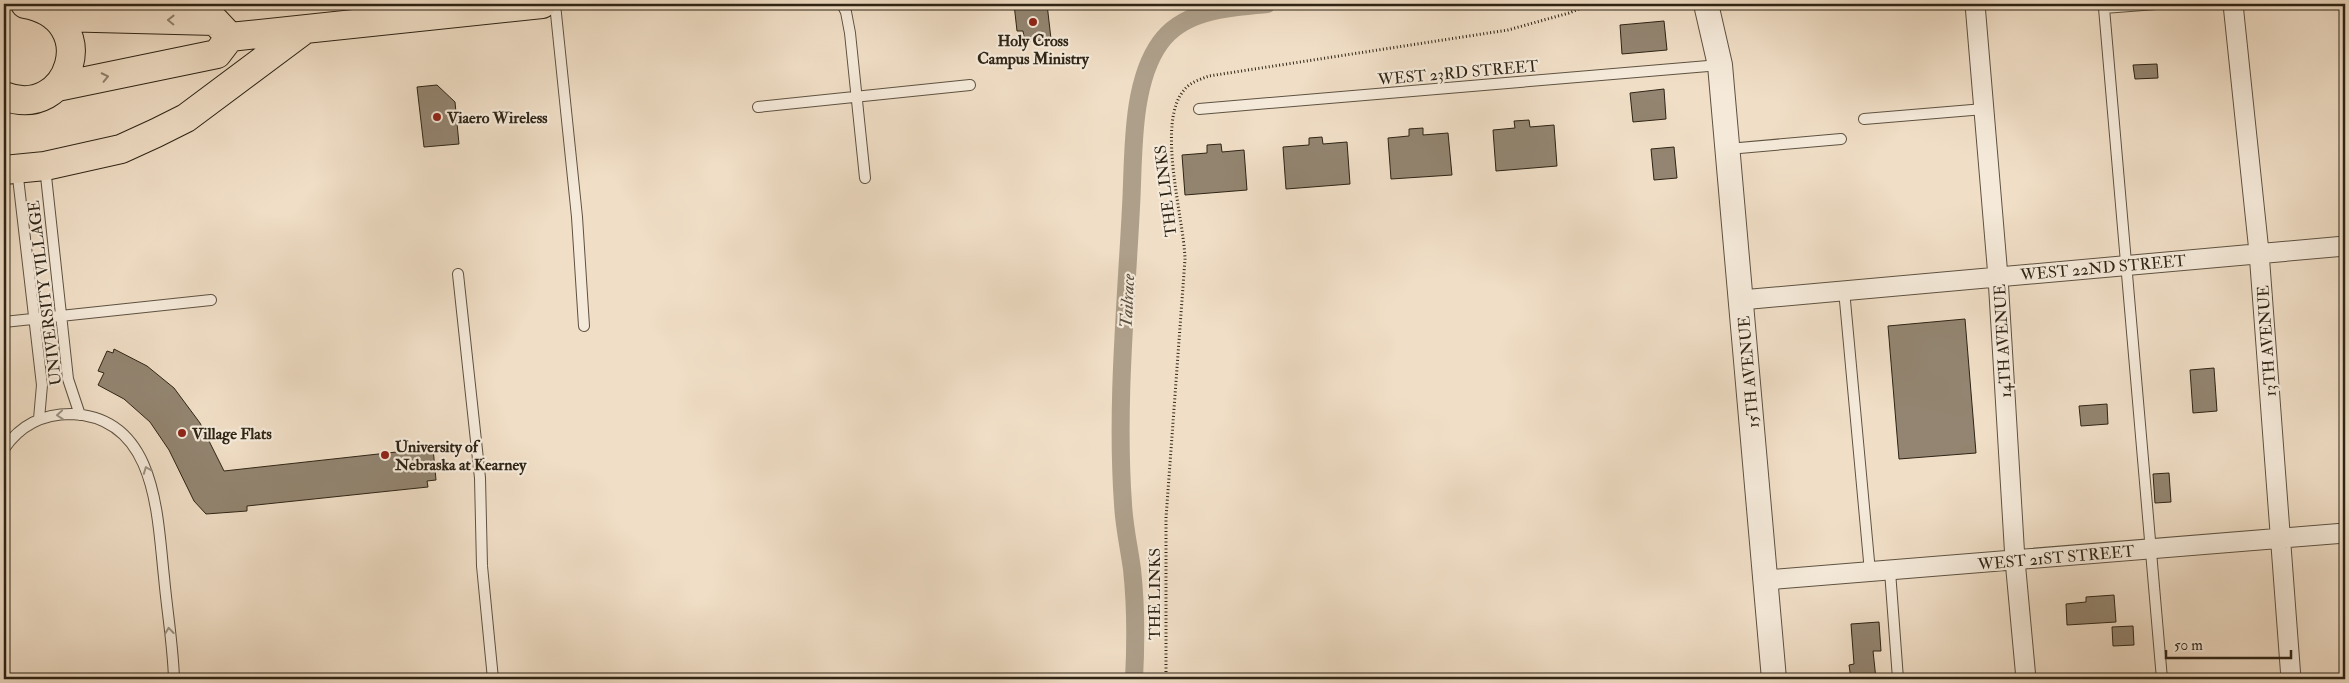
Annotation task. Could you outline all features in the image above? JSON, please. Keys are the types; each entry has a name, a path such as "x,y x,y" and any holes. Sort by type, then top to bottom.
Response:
{"main road":[{"path":"4,8 25,4 39,6 56,18 68,34 72,48 71,62 66,75 57,87"},
{"path":"4,96 24,99 38,97 57,87 217,54 230,37 542,4"},
{"path":"56,18 208,15 230,37"},
{"path":"10,169 45,166 121,150 186,118 306,29"}],"street":[{"name":"15TH AVENUE","path":"1706,4 1720,65 1774,679"},
{"name":"15TH AVENUE","path":"1720,65 1724,4"},
{"name":"14TH AVENUE","path":"1975,4 1998,277 2015,560 2026,679"},
{"name":"13TH AVENUE","path":"2233,4 2259,252 2292,679"},
{"name":"WEST 22ND STREET","path":"1742,300 2259,252 2345,246"},
{"name":"WEST 21ST STREET","path":"1766,580 2345,532"}],"lane":[{"path":"555,4 577,217 584,326"},
{"path":"842,4 846,12 850,33 865,178"},
{"path":"2156,4 2104,8 2162,679"},
{"name":"WEST 23RD STREET","path":"1199,109 1720,65"},
{"path":"758,107 970,85"},
{"path":"1864,119 1984,109"},
{"path":"1728,149 1841,139"},
{"name":"UNIVERSITY VILLAGE","path":"45,166 68,380 80,415"},
{"name":"UNIVERSITY VILLAGE","path":"10,169 36,319 42,385 40,419"},
{"path":"458,274 480,478 482,566 493,679"},
{"path":"1844,290 1870,572"},
{"path":"4,322 211,300"},
{"path":"4,449 18,432 40,419 65,414 93,417 117,430 136,450 146,467 157,514 174,679"},
{"path":"1890,571 1898,679"}],"path":[{"name":"THE LINKS","path":"1166,679 1166,518 1184,259 1183,233 1175,194 1171,138 1179,99 1185,89 1209,76 1508,30 1569,13 1591,4"}],"building":[{"name":"Holy Cross Campus Ministry","path":"1014,4 1047,4 1051,39 1025,42 1023,31 1017,31"},
{"path":"1664,21 1667,50 1622,54 1620,25"},
{"path":"2157,64 2158,78 2135,79 2133,65"},
{"path":"437,85 455,102 459,144 424,147 417,87"},
{"path":"1664,89 1666,119 1633,122 1630,93"},
{"path":"1529,120 1530,127 1554,125 1557,166 1496,171 1493,130 1515,128 1514,121"},
{"path":"1423,128 1423,135 1448,133 1452,175 1391,179 1388,138 1409,136 1409,129"},
{"path":"1322,137 1323,144 1347,142 1350,184 1286,189 1283,147 1309,145 1309,138"},
{"path":"1221,144 1222,152 1244,150 1247,190 1185,195 1182,155 1207,153 1207,145"},
{"path":"1674,147 1677,178 1654,180 1651,149"},
{"path":"1965,319 1976,453 1899,459 1888,326"},
{"name":"Village Flats","path":"114,349 147,366 174,388 200,423 224,471 433,448 436,480 427,481 428,487 247,506 247,511 206,514 194,501 169,450 150,422 124,399 98,385 104,373 98,371 107,351 113,353"},
{"path":"2214,368 2217,411 2193,413 2190,370"},
{"path":"2107,404 2108,424 2081,426 2079,406"},
{"path":"2169,473 2171,502 2155,503 2153,474"},
{"path":"2114,595 2116,622 2067,625 2066,604 2086,602 2086,597"},
{"path":"1879,622 1881,651 1873,651 1876,679 1851,679 1849,665 1854,664 1851,624"},
{"path":"2133,626 2134,645 2113,646 2112,627"}],"waterway":[{"name":"Tailrace","path":"1134,679 1134,597 1132,569 1125,528 1121,467 1121,393 1135,122 1138,100 1150,60 1160,43 1182,23 1209,12 1267,4"}],"place":[{"name":"Holy Cross Campus Ministry","path":"1033,22"},
{"name":"Viaero Wireless","path":"437,117"},
{"name":"Village Flats","path":"182,433"},
{"name":"University of Nebraska at Kearney","path":"385,455"}]}
